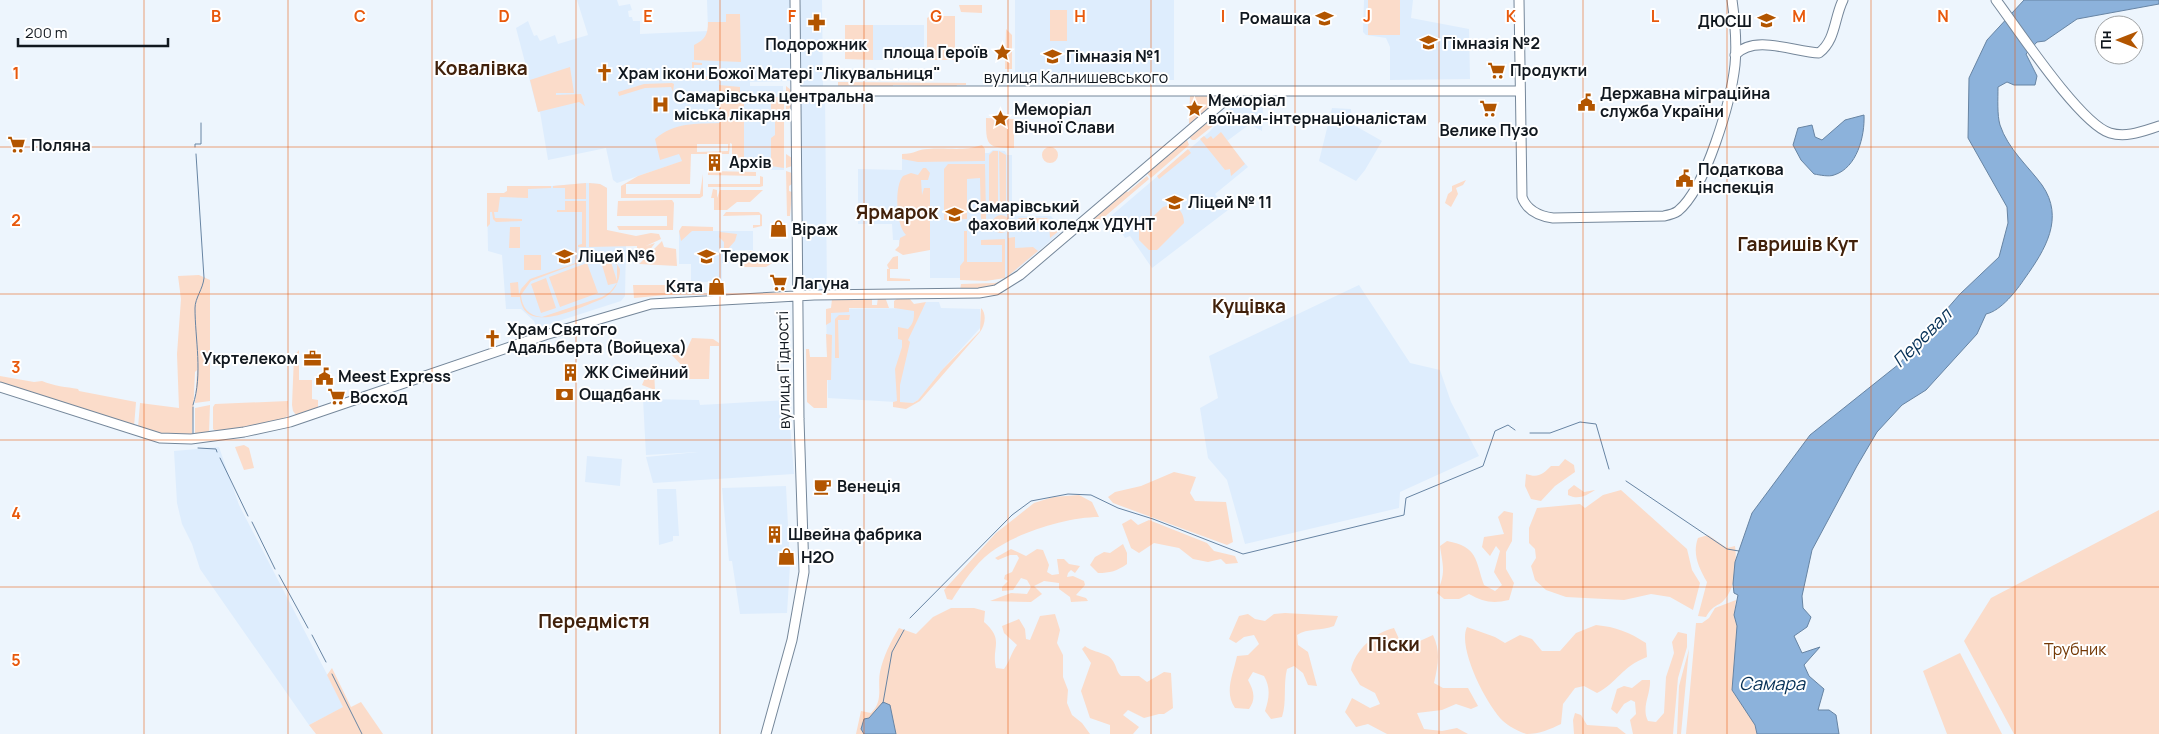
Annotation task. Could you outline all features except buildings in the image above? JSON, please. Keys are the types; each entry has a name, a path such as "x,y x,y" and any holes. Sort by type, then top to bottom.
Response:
{"street":[{"name":"вулиця Гідності","path":"766,734 792,640 804,572 798,297 795,0"},
{"path":"1519,0 1522,197 1533,212 1544,217 1554,218 1664,216 1676,212 1686,204 1696,189 1710,158 1731,82 1735,54 1732,0"},
{"path":"1735,54 1742,48 1759,46 1819,53 1830,40 1843,0"},
{"path":"1996,0 2043,65 2088,116 2108,133 2140,133 2159,126"},
{"name":"вулиця Калнишевського","path":"796,91 1520,91"},
{"path":"0,387 160,438 191,439 260,430 290,422 537,338 635,308 693,300 944,294 996,290 1020,275 1235,92"}],"shaded area":[{"name":"Самарівська центральна міська лікарня","path":"577,0 617,0 619,6 630,4 632,10 628,11 629,17 632,17 633,21 640,21 640,34 708,31 707,0 790,0 790,81 750,82 750,86 783,86 784,170 750,170 749,158 732,159 732,137 686,137 686,160 617,183 613,180 606,148 548,160 540,112 538,112 516,28 528,21 534,36 537,35 540,41 555,35 558,44 588,35"},
{"path":"800,0 822,0 823,89 805,89 800,84"},
{"path":"1015,0 1174,0 1174,80 1015,80"},
{"name":"Гімназія №2","path":"1364,0 1413,0 1411,18 1469,29 1470,79 1390,80 1390,47 1386,38 1366,35 1363,32"},
{"path":"873,25 924,25 924,60 873,60"},
{"path":"825,94 827,293 806,292 802,288 800,99 803,95"},
{"name":"Ліцей № 11","path":"1235,105 1263,106 1262,131 1250,124 1227,141 1248,167 1215,194 1228,210 1152,268 1130,236 1125,238 1111,216 1208,133 1220,121 1218,119"},
{"path":"1332,108 1351,109 1352,124 1382,141 1365,170 1356,181 1319,161"},
{"name":"Самарівський фаховий коледж УДУНТ","path":"993,150 1005,151 1007,155 1012,155 1012,213 1017,216 1051,216 1063,230 1007,278 930,278 930,246 899,246 899,240 893,240 892,224 858,224 858,169 902,170 902,154 989,153"},
{"name":"Ліцей №6","path":"587,183 600,184 607,188 607,230 618,237 626,246 625,296 621,301 537,328 534,321 521,309 506,309 502,255 488,251 487,193 504,193 507,191 507,186 552,186"},
{"name":"Теремок","path":"679,231 753,231 753,250 735,250 735,263 722,263 722,282 691,282 691,264 679,264"},
{"path":"1359,285 1410,363 1440,370 1451,402 1479,456 1400,492 1399,508 1245,544 1227,480 1208,458 1200,408 1218,398 1209,356"},
{"path":"926,302 939,302 941,308 980,309 981,327 918,400 913,403 828,398 826,309 923,308"},
{"path":"643,399 699,400 700,405 788,400 794,474 653,483 646,457 698,452 646,455"},
{"path":"219,447 239,505 344,707 309,725 200,569 192,544 182,524 177,503 174,451"},
{"path":"587,456 622,459 620,486 585,482"},
{"path":"786,486 790,565 787,613 740,614 732,561 729,561 722,488"},
{"path":"657,489 676,489 679,536 673,536 673,541 659,545"}],"green space":[{"path":"1368,0 1400,0 1400,35 1368,35"},
{"path":"959,5 982,5 982,13 961,12"},
{"path":"1050,10 1067,10 1067,41 1050,41"},
{"path":"726,14 740,14 741,62 694,60 694,45 705,36 708,22 726,22"},
{"path":"930,16 955,16 955,60 927,60 927,18"},
{"path":"845,25 873,25 873,60 845,59"},
{"path":"1006,29 1012,35 1012,69 1005,69"},
{"path":"692,62 702,63 702,65 694,65 694,76 735,77 734,81 692,79"},
{"path":"570,67 574,93 556,93 556,95 581,94 585,106 579,102 538,112 530,80"},
{"path":"838,82 966,83 966,85 957,85 955,90 925,90 921,86 893,85 893,89 838,89"},
{"path":"644,84 674,84 673,92 671,87 645,88 619,96 618,92"},
{"path":"719,85 740,87 740,94 728,94 728,100 741,101 744,104 744,158 732,159 732,144 730,143 729,154 691,154 690,184 626,184 626,194 700,194 703,174 703,196 700,198 621,198 621,186 638,176 682,161 679,154 660,160 655,139 670,129 686,125 720,123","holes":["697,144 728,144 728,151 697,152"]},
{"path":"786,86 791,90 791,107 786,111"},
{"path":"1190,95 1222,95 1223,97 1191,126 1189,123"},
{"path":"771,97 784,97 784,168 771,166 771,138 775,135 775,113 771,110"},
{"path":"986,118 1014,119 1014,148 993,146 989,143 986,134"},
{"path":"1208,118 1214,125 1195,140 1192,140 1188,136"},
{"path":"1221,132 1245,164 1231,176 1230,169 1225,170 1200,139 1204,136 1207,139 1211,136 1213,139"},
{"path":"1186,137 1189,145 1151,178 1146,172"},
{"path":"982,145 985,149 985,161 918,162 902,159 902,154 925,149 961,149"},
{"path":"1050,147 1056,149 1058,155 1056,161 1050,163 1044,161 1042,155 1044,149"},
{"path":"1188,149 1191,153 1159,179 1157,176"},
{"path":"993,151 998,151 998,210 991,209 989,206 989,155"},
{"path":"999,151 1006,155 1006,208 1000,210"},
{"path":"786,154 792,158 792,166 786,168"},
{"path":"948,164 985,164 986,219 981,219 980,178 967,179 967,219 944,220 944,169"},
{"path":"923,168 926,168 930,173 928,180 921,180 922,195 924,188 930,188 930,250 903,255 895,250 899,246 900,238 906,235 898,215 898,188 903,176 911,173 918,175"},
{"path":"708,171 756,172 756,176 708,175"},
{"path":"786,171 792,173 792,184 789,186 789,191 792,192 790,216 787,216"},
{"path":"760,176 763,177 763,186 760,187 708,187 708,184 760,184"},
{"path":"1147,176 1149,179 1095,225 1089,219 1124,190 1128,192"},
{"path":"1466,180 1463,185 1456,188 1458,194 1451,207 1445,203 1448,194 1452,191 1452,186"},
{"path":"586,183 586,199 565,199 565,188 553,188 553,186"},
{"path":"589,183 600,184 607,188 607,230 636,236 651,233 659,234 661,239 646,246 655,243 646,255 637,255 637,246 589,247"},
{"path":"507,186 551,186 551,188 528,189 528,198 500,197 498,212 494,212 495,218 522,219 522,221 496,222 493,219 492,212 490,212 490,224 487,227 487,193 504,193 507,191"},
{"path":"713,189 717,190 717,198 720,190 763,190 750,202 737,202 727,210 714,210 714,198 711,198"},
{"path":"672,200 674,203 673,230 619,230 617,226 667,226 667,216 617,216 618,201"},
{"path":"565,201 586,201 586,247 578,247 578,245 582,244 582,212 557,212 557,210 565,210"},
{"path":"1170,205 1180,211 1184,223 1157,250 1149,250 1139,240 1139,230 1163,207"},
{"path":"726,212 759,212 762,215 762,226 753,228 753,225 760,225 760,215 723,216"},
{"path":"1001,215 1009,220 1010,224 1005,232 1001,233 993,228 992,224 997,216"},
{"path":"1019,218 1047,218 1059,231 1050,238 1049,223 1022,223 1021,229 1016,229 1016,221"},
{"path":"682,226 713,227 713,231 692,231 681,241 679,231"},
{"path":"510,227 520,227 520,248 509,248"},
{"path":"964,231 967,231 967,262 1002,262 1002,245 981,245 981,240 1005,239 1005,278 986,281 960,280 960,266 964,261"},
{"path":"720,232 737,234 735,241 727,250 724,248 724,242 719,237"},
{"path":"1063,233 1008,282 992,289 960,291 961,284 995,283 1007,279"},
{"path":"1015,237 1015,248 1033,247 1038,251 1008,276 1008,238"},
{"path":"662,241 664,247 676,249 677,266 639,264"},
{"path":"750,251 754,251 754,256 763,259 769,257 775,261 766,267 745,267 743,265 748,261"},
{"path":"524,255 541,255 541,270 524,270"},
{"path":"596,256 613,258 620,269 617,283 608,285 602,265 611,262 617,281 617,265 608,258 591,258 531,281 521,295 523,304 527,311 542,317 531,315 524,309 520,297 511,297 510,283 518,282 519,295 521,289 530,279"},
{"path":"898,256 898,269 890,269 890,278 910,279 910,281 887,281 887,269 889,269 887,265 893,257"},
{"path":"587,263 598,293 560,307 549,277"},
{"path":"199,275 210,280 210,401 195,403 197,370 195,372 192,436 171,437 138,428 140,403 179,408 177,354 181,299 178,276"},
{"path":"546,278 556,308 541,313 531,284"},
{"path":"617,283 616,287 606,297 554,316 542,317 602,297 610,292"},
{"path":"633,285 688,285 688,293 634,298"},
{"path":"872,297 872,305 877,305 878,297 885,297 889,308 849,308 849,312 831,313 831,322 826,325 826,309 831,308 832,299"},
{"path":"898,298 909,298 914,304 926,302 908,340 910,342 900,385 900,402 913,403 918,400 942,370 980,331 981,308 985,316 980,332 920,401 906,409 893,407 893,402 897,401 895,369 902,347 902,340 898,339 898,327 908,329 913,320 914,311 894,308 894,301"},
{"path":"839,315 850,315 849,320 838,320 839,358 835,358 835,319"},
{"path":"826,334 832,335 831,380 827,380 827,408 814,408 807,402 806,349 809,349 810,357 827,357"},
{"path":"692,338 713,339 719,343 719,346 710,346 709,379 686,379 686,370 668,351 667,348 687,349"},
{"path":"299,350 299,380 312,380 312,399 318,400 318,409 297,416 293,411 292,405 294,356"},
{"path":"654,370 655,390 642,385 648,371"},
{"path":"0,376 34,382 42,381 78,389 79,391 136,402 134,427 0,384"},
{"path":"288,401 287,416 281,422 217,432 213,429 213,407 215,404"},
{"path":"210,405 209,432 195,435 195,408"},
{"path":"244,445 249,448 254,468 244,470 235,447"},
{"path":"1565,459 1574,465 1575,472 1555,486 1541,501 1531,499 1525,486 1526,474 1540,475 1551,466 1559,466"},
{"path":"1174,472 1196,477 1190,493 1195,501 1226,502 1233,542 1227,545 1113,503 1108,497 1115,492 1141,486"},
{"path":"1574,485 1584,492 1595,490 1582,497 1568,495 1568,490"},
{"path":"1621,490 1687,549 1692,570 1700,583 1693,610 1670,597 1651,594 1624,600 1566,597 1546,590 1535,580 1531,566 1536,558 1535,549 1529,543 1529,528 1537,508 1580,504 1585,508 1603,495"},
{"path":"1079,495 1092,502 1099,517 1072,520 1042,527 1002,545 991,552 969,574 952,600 947,599 944,590 996,533 1034,503 1053,497"},
{"name":"Трубник","path":"2159,510 2159,734 2014,734 1964,641 1991,598"},
{"path":"1504,511 1513,513 1512,541 1506,552 1506,569 1514,583 1509,600 1488,602 1469,594 1459,599 1444,599 1437,593 1443,574 1440,546 1447,541 1465,547 1470,551 1477,561 1484,585 1495,591 1502,585 1494,572 1500,551 1496,546 1490,556 1482,547 1484,537 1504,534 1498,517"},
{"path":"1131,519 1138,525 1149,520 1207,543 1214,551 1235,556 1238,563 1226,564 1221,559 1208,562 1193,559 1179,548 1154,543 1139,553 1131,548 1122,524"},
{"path":"1708,535 1727,548 1735,546 1736,559 1734,580 1729,594 1706,617 1698,616 1707,582 1699,566 1696,544 1698,538"},
{"path":"1123,544 1127,553 1127,564 1106,573 1098,573 1090,565 1095,557 1104,552 1110,553"},
{"path":"1011,549 1026,556 1037,549 1043,550 1049,565 1047,572 1052,575 1059,574 1057,559 1064,559 1069,564 1080,566 1075,573 1071,570 1067,577 1073,576 1084,581 1085,585 1076,595 1086,598 1088,601 1071,602 1070,597 1059,589 1059,583 1044,581 1034,586 1042,594 1031,602 990,601 1011,593 1027,594 1031,587 1027,580 1021,578 1013,590 1002,591 1002,587 1008,581 1004,579 1005,575 1012,572 1019,558 1017,555 1010,555 998,560 995,558"},
{"path":"1736,600 1734,615 1737,626 1732,690 1755,725 1757,734 1686,734 1696,623 1702,623 1709,618 1715,608"},
{"path":"951,608 974,608 985,611 984,622 996,639 996,668 1004,669 1017,645 1004,633 1002,626 1019,619 1025,629 1026,639 1030,640 1040,616 1055,614 1060,630 1057,643 1063,655 1063,677 1068,690 1067,703 1072,715 1082,723 1090,734 856,734 861,711 871,713 879,699 881,666 899,628 916,634 933,617"},
{"path":"1248,614 1255,619 1265,621 1274,614 1338,616 1334,626 1305,631 1297,635 1298,645 1308,652 1317,686 1308,685 1303,673 1294,666 1287,669 1282,717 1271,719 1265,711 1269,694 1268,685 1264,676 1253,672 1248,680 1252,688 1253,702 1249,709 1235,708 1230,696 1230,690 1237,656 1248,655 1259,644 1254,635 1244,637 1236,643 1229,639 1239,616"},
{"path":"1596,625 1622,631 1646,643 1647,657 1631,665 1597,693 1584,686 1575,688 1563,704 1561,724 1553,728 1527,734 1508,725 1496,714 1475,676 1470,662 1466,648 1465,636 1467,627 1495,637 1505,643 1520,635 1532,639 1542,651 1560,651 1576,633"},
{"path":"1394,628 1400,641 1411,645 1433,635 1438,653 1434,683 1443,688 1468,688 1478,706 1471,709 1456,704 1442,710 1417,713 1424,729 1442,731 1457,728 1468,734 1387,734 1368,724 1356,727 1345,712 1352,698 1370,708 1380,704 1375,693 1360,685 1351,670 1356,656 1366,643 1387,630"},
{"path":"1678,632 1687,634 1687,647 1678,678 1673,734 1633,734 1630,720 1636,714 1635,702 1631,700 1624,704 1617,714 1611,709 1617,689 1624,686 1632,688 1642,680 1650,680 1646,716 1648,721 1656,722 1664,713 1666,677 1674,653 1672,642"},
{"path":"1085,646 1111,658 1121,676 1139,676 1147,682 1164,672 1171,673 1173,708 1164,714 1144,718 1128,710 1123,715 1139,727 1133,734 1110,734 1110,725 1090,718 1081,691 1091,663 1082,649"},
{"path":"1689,649 1681,734 1677,734 1679,686"},
{"path":"1960,653 2002,734 1947,734 1923,671"},
{"path":"332,668 351,707 361,702 383,734 316,734 309,725 343,707 327,675"},
{"path":"1575,713 1581,715 1587,725 1617,727 1626,734 1574,734 1573,720"}],"water":[{"name":"Самара","path":"2024,0 2159,0 2159,4 2077,19 2045,41 2037,42 2026,54 2037,76 2035,85 2014,85 2007,82 1998,87 1998,117 2004,134 2013,150 2042,185 2049,197 2052,210 2050,233 2039,256 2013,294 1997,309 1986,314 1977,334 1926,390 1902,405 1877,432 1812,550 1802,596 1803,608 1811,617 1807,627 1794,636 1802,653 1820,647 1804,665 1809,676 1824,689 1818,710 1829,710 1836,715 1839,734 1757,734 1755,725 1732,690 1737,626 1734,615 1738,595 1734,593 1733,584 1735,562 1752,513 1810,435 1899,364 1960,294 1999,257 2008,223 2007,207 1968,138 1969,78 1987,40"},
{"path":"1864,115 1863,132 1858,150 1849,166 1842,171 1830,176 1814,174 1801,160 1793,145 1798,128 1812,125 1815,137 1822,140 1845,120"},
{"path":"883,702 890,705 896,734 864,734 861,729 864,719 869,718"}],"waterway":[{"path":"195,147 195,144 201,144 201,123"},
{"path":"193,405 198,381 195,308 204,278 196,154"},
{"path":"193,407 193,435"},
{"path":"1530,433 1550,433 1580,422 1596,424 1609,469"},
{"path":"910,618 1012,515 1031,501 1068,494 1091,495 1118,508 1153,519 1243,554 1404,515 1406,498 1483,466 1495,431 1508,425 1515,430"},
{"path":"198,448 216,449 217,452"},
{"path":"220,458 248,516"},
{"path":"1626,481 1727,549 1739,551"},
{"path":"252,522 275,569"},
{"path":"279,575 308,628"},
{"path":"883,703 892,652 904,630"},
{"path":"312,635 326,662"},
{"path":"332,674 362,734"}],"place":[{"name":"Ромашка","path":"1325,18"},
{"name":"ДЮСШ","path":"1766,21"},
{"name":"Подорожник","path":"816,23"},
{"name":"Гімназія №2","path":"1429,43"},
{"name":"площа Героїв","path":"1002,52"},
{"name":"Гімназія №1","path":"1052,56"},
{"name":"Продукти","path":"1496,70"},
{"name":"Храм ікони Божої Матері \"Лікувальниця\"","path":"604,73"},
{"name":"Державна міграційна служба України","path":"1586,102"},
{"name":"Самарівська центральна міська лікарня","path":"660,105"},
{"name":"Велике Пузо","path":"1489,108"},
{"name":"Меморіал воїнам-інтернаціоналістам","path":"1194,109"},
{"name":"Меморіал Вічної Слави","path":"1000,118"},
{"name":"Поляна","path":"17,145"},
{"name":"Архів","path":"715,162"},
{"name":"Податкова інспекція","path":"1684,178"},
{"name":"Ліцей № 11","path":"1174,202"},
{"name":"Самарівський фаховий коледж УДУНТ","path":"954,215"},
{"name":"Віраж","path":"778,229"},
{"name":"Ліцей №6","path":"564,256"},
{"name":"Теремок","path":"707,256"},
{"name":"Лагуна","path":"779,283"},
{"name":"Кята","path":"717,286"},
{"name":"Храм Святого Адальберта (Войцеха)","path":"493,338"},
{"name":"Укртелеком","path":"312,358"},
{"name":"ЖК Сімейний","path":"570,372"},
{"name":"Meest Express","path":"324,376"},
{"name":"Ощадбанк","path":"565,394"},
{"name":"Восход","path":"336,397"},
{"name":"Венеція","path":"823,486"},
{"name":"Швейна фабрика","path":"774,534"},
{"name":"H2O","path":"787,557"}],"district":[{"name":"Ковалівка","path":"481,68"},
{"name":"Ярмарок","path":"897,212"},
{"name":"Гавришів Кут","path":"1798,244"},
{"name":"Кущівка","path":"1249,306"},
{"name":"Передмістя","path":"594,621"},
{"name":"Піски","path":"1394,644"}],"water label":[{"name":"Перевал","path":"1922,338"}]}
